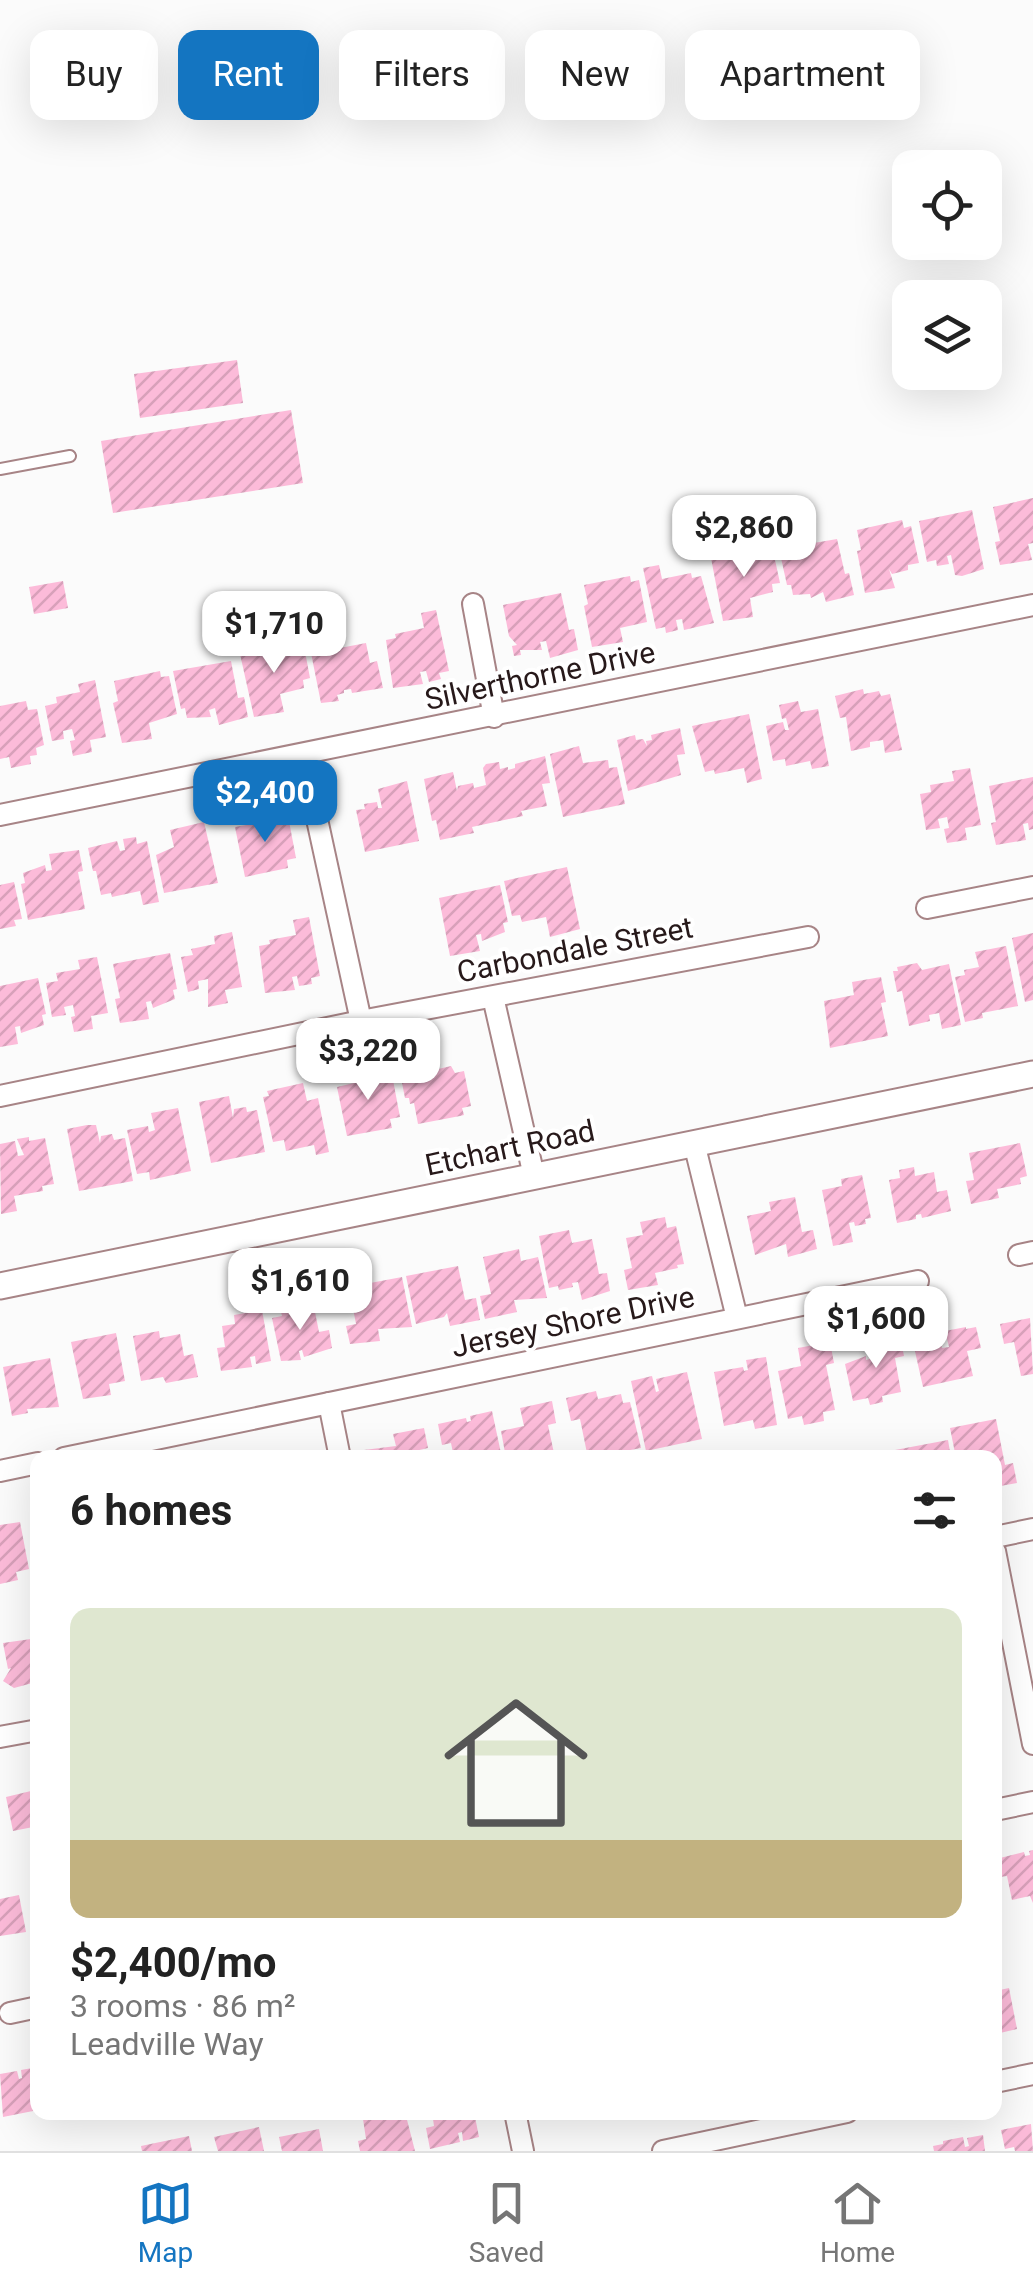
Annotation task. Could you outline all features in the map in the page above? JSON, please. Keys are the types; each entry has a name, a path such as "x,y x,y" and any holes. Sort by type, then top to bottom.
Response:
{"street":[{"path":"473,604 494,717"},
{"name":"Silverthorne Drive","path":"0,815 1033,605"},
{"path":"304,755 360,1021"},
{"path":"928,908 1033,887"},
{"name":"Carbondale Street","path":"0,1096 360,1021 808,937"},
{"path":"494,996 534,1176"},
{"name":"Etchart Road","path":"0,1286 1033,1074"},
{"path":"694,1143 737,1318"},
{"name":"Jersey Shore Drive","path":"103,1450 918,1281"},
{"path":"329,1403 338,1450"},
{"path":"0,1471 30,1465"},
{"path":"1002,1536 1033,1529"},
{"path":"1002,1587 1033,1744"},
{"path":"0,1738 30,1732"},
{"path":"1002,1809 1033,1802"},
{"path":"10,2013 30,2009"},
{"path":"1002,2081 1033,2074"},
{"path":"516,2120 522,2151"},
{"path":"663,2151 810,2120"}],"lane":[{"path":"0,468 70,456"}],"building":[{"path":"237,360 243,403 140,418 134,374"},
{"path":"291,410 303,483 113,513 101,441"},
{"path":"1033,498 1033,543 1028,544 1032,560 1000,565 993,507"},
{"path":"972,510 984,569 955,575 951,555 947,556 949,564 937,566 936,560 927,562 919,521"},
{"path":"902,520 904,528 911,526 919,563 892,574 889,569 895,588 865,593 857,530"},
{"path":"837,539 854,595 826,602 823,592 811,598 810,594 793,595 779,549"},
{"path":"772,546 780,583 772,584 773,592 750,598 753,617 723,621 711,558"},
{"path":"659,565 662,579 691,573 692,578 701,576 714,623 684,630 682,619 676,620 678,630 666,633 665,627 656,629 643,568"},
{"path":"630,576 631,582 639,580 647,622 620,628 623,642 592,647 584,585"},
{"path":"63,581 68,608 34,614 29,587"},
{"path":"561,593 578,650 550,658 546,641 540,642 542,650 520,650 521,655 514,656 512,646 517,645 509,636 503,605"},
{"path":"436,610 449,671 439,673 441,679 429,682 426,671 420,672 423,684 393,688 386,640 396,638 395,634 424,628 421,613"},
{"path":"303,641 310,678 303,680 304,688 280,694 284,712 254,717 240,654"},
{"path":"339,643 340,648 366,643 370,663 377,661 383,688 352,693 351,689 344,690 337,695 339,701 321,703 310,648"},
{"path":"231,661 238,698 244,697 248,717 219,725 215,708 209,710 211,717 187,718 185,708 181,709 173,671"},
{"path":"160,671 161,677 169,676 177,714 149,723 152,739 122,743 113,703 118,701 114,681"},
{"path":"95,680 106,737 90,740 92,752 73,756 72,729 63,731 64,739 52,741 45,706 57,703 56,697 80,692 78,684"},
{"path":"863,689 864,694 890,694 902,750 885,753 883,740 851,751 846,717 840,718 835,696"},
{"path":"26,701 28,710 37,709 44,745 36,748 37,755 30,756 31,764 11,768 9,757 0,759 0,706"},
{"path":"798,701 801,712 818,709 829,766 812,769 810,761 786,766 785,759 773,761 766,726 783,722 785,730 789,730 779,705"},
{"path":"749,714 762,779 747,783 744,768 715,774 714,770 705,772 692,726"},
{"path":"680,728 685,754 677,755 681,775 628,791 617,740 635,735 636,740 643,739 647,746 651,735"},
{"path":"579,746 583,763 608,760 609,768 617,767 625,804 563,817 550,754"},
{"path":"545,756 550,783 542,784 547,806 521,811 523,816 472,827 474,833 440,840 424,779 453,772 457,791 458,786 473,783 474,788 486,785 486,764 499,762 500,769 508,770 515,768 515,764"},
{"path":"970,768 981,825 965,828 967,840 947,843 947,817 938,819 940,828 926,830 920,794 931,792 930,785 954,781 952,771"},
{"path":"1033,777 1033,829 1029,830 1028,823 1023,824 1026,840 996,845 989,786"},
{"path":"407,781 419,841 365,852 356,810 377,802 378,808 382,808 378,789"},
{"path":"269,811 271,824 289,821 296,858 287,860 288,868 245,877 235,827 252,824 250,814"},
{"path":"204,822 218,883 164,893 156,855 174,847 170,830"},
{"path":"136,837 137,844 147,841 159,902 143,905 140,891 112,897 111,893 101,895 88,848 117,841 120,851 125,850 123,839"},
{"path":"79,850 83,871 78,872 85,909 28,920 21,884 25,883 23,873 45,865 46,871 52,870 49,854"},
{"path":"567,867 580,929 550,937 546,917 522,922 520,915 512,916 504,881"},
{"path":"14,882 22,919 14,920 16,926 0,929 0,885"},
{"path":"500,885 508,922 503,923 505,932 482,941 481,934 476,935 480,951 450,956 439,898"},
{"path":"309,917 320,976 311,978 312,984 299,986 297,976 292,977 295,990 265,993 259,946 296,935 293,920"},
{"path":"232,932 242,987 225,990 228,1003 208,1007 208,979 198,981 199,989 188,992 181,957 193,955 191,949 215,944 214,936"},
{"path":"1033,933 1033,1000 1025,1002 1012,938"},
{"path":"1006,946 1018,1006 982,1013 983,1018 965,1022 955,977 979,967 975,952"},
{"path":"170,953 177,989 173,990 175,999 153,1008 151,1001 146,1002 149,1019 120,1023 113,964"},
{"path":"97,957 108,1013 91,1016 93,1029 74,1032 73,1005 64,1007 66,1015 52,1017 46,983 58,981 56,973 80,969 78,960"},
{"path":"917,963 922,970 949,964 961,1025 942,1029 939,1013 929,1015 930,1021 909,1026 902,991 897,992 893,971"},
{"path":"881,977 886,1002 881,1003 888,1036 830,1048 824,1001 854,995 852,982"},
{"path":"38,978 46,1014 42,1015 44,1025 21,1033 20,1026 15,1027 18,1044 0,1047 0,986"},
{"path":"431,1055 434,1070 451,1066 455,1073 464,1071 471,1106 462,1108 464,1115 418,1124 414,1103 405,1098 402,1062"},
{"path":"367,1067 374,1076 381,1074 383,1082 393,1080 400,1117 390,1119 392,1128 347,1136 337,1087 354,1083 352,1073"},
{"path":"303,1083 307,1101 318,1098 329,1152 316,1155 314,1145 286,1151 284,1140 273,1142 263,1097 269,1096 267,1091"},
{"path":"229,1096 233,1118 234,1109 257,1110 265,1152 211,1163 199,1102"},
{"path":"178,1108 191,1171 150,1180 149,1172 137,1174 127,1130 148,1126 149,1132 155,1130 151,1113"},
{"path":"96,1125 100,1143 101,1136 125,1138 133,1181 79,1191 67,1129"},
{"path":"29,1137 29,1141 45,1138 54,1184 42,1186 43,1191 14,1196 17,1211 1,1214 0,1144 15,1141 18,1156 24,1155 17,1139"},
{"path":"1020,1143 1027,1176 1020,1178 1021,1184 997,1189 999,1198 971,1204 966,1181 974,1180 969,1153"},
{"path":"914,1167 915,1176 934,1172 937,1192 947,1190 951,1211 922,1218 921,1214 916,1215 916,1219 897,1223 889,1180 900,1178 899,1170"},
{"path":"862,1175 871,1218 865,1219 866,1224 849,1223 853,1242 833,1246 822,1190 842,1186 841,1179"},
{"path":"795,1197 802,1232 813,1230 817,1249 788,1257 786,1244 755,1255 747,1216 771,1211 769,1202"},
{"path":"665,1217 667,1228 676,1226 684,1264 655,1273 658,1285 628,1290 624,1270 632,1268 626,1238 643,1235 640,1222"},
{"path":"569,1230 572,1243 592,1239 599,1274 607,1273 610,1291 582,1300 578,1282 559,1290 558,1286 549,1288 539,1236"},
{"path":"519,1249 521,1261 538,1257 547,1298 514,1300 517,1312 485,1319 480,1296 491,1294 483,1257"},
{"path":"458,1266 465,1300 476,1298 480,1320 450,1326 447,1313 416,1324 406,1276"},
{"path":"402,1277 412,1327 378,1329 380,1341 350,1344 346,1326 356,1324 349,1287"},
{"path":"313,1302 319,1332 329,1330 332,1348 304,1357 302,1350 301,1360 281,1361 272,1318 282,1316 280,1308"},
{"path":"262,1310 271,1361 256,1364 255,1356 250,1357 252,1367 221,1371 217,1348 225,1347 222,1326 235,1324 234,1315"},
{"path":"1030,1318 1033,1374 1021,1376 1014,1342 1004,1344 1000,1324"},
{"path":"976,1327 981,1348 967,1351 973,1376 923,1387 914,1347 941,1343 942,1348 949,1347 945,1331"},
{"path":"159,1331 160,1338 180,1334 184,1356 193,1354 198,1377 166,1383 163,1377 141,1381 133,1336"},
{"path":"116,1333 125,1381 109,1384 111,1395 83,1399 71,1342"},
{"path":"900,1336 904,1356 895,1358 901,1392 882,1396 883,1402 870,1405 868,1398 853,1401 845,1364 866,1356 866,1360 873,1358 869,1339"},
{"path":"830,1342 834,1363 826,1365 835,1410 823,1412 824,1421 804,1425 802,1416 788,1419 778,1371 801,1366 798,1348"},
{"path":"766,1357 777,1425 755,1429 753,1420 724,1426 714,1372 743,1367 748,1370 746,1360"},
{"path":"50,1358 59,1407 27,1409 28,1413 12,1416 3,1367"},
{"path":"687,1372 702,1439 646,1450 631,1381 652,1376 656,1392 656,1379"},
{"path":"596,1391 598,1399 621,1394 623,1403 630,1402 641,1448 586,1450 580,1419 571,1421 566,1398"},
{"path":"552,1401 556,1423 548,1425 553,1450 505,1450 501,1431 524,1426 520,1408"},
{"path":"492,1411 500,1450 452,1450 451,1443 442,1445 438,1424 466,1418 471,1421 470,1416"},
{"path":"996,1419 1005,1465 1013,1463 1017,1483 1002,1486 1002,1450 954,1450 950,1428"},
{"path":"424,1428 428,1448 364,1450 396,1446 393,1434"},
{"path":"948,1440 950,1450 895,1450"},
{"path":"20,1522 29,1569 16,1572 18,1580 0,1584 0,1525"},
{"path":"30,1639 30,1684 14,1688 3,1681 11,1668 8,1669 3,1643"},
{"path":"30,1791 30,1828 13,1831 6,1797"},
{"path":"1033,1850 1033,1903 1030,1896 1012,1900 1007,1876 1002,1877 1002,1858 1024,1852 1025,1856 1030,1855"},
{"path":"19,1895 26,1932 0,1936 0,1899"},
{"path":"1009,1988 1017,2029 1002,2033 1002,1990"},
{"path":"30,2068 30,2112 3,2117 0,2074 17,2071 19,2079 21,2070"},
{"path":"363,2120 407,2120 415,2151 360,2151 358,2141 366,2139"},
{"path":"433,2120 476,2120 479,2137 463,2141 462,2132 458,2133 460,2142 430,2149 426,2128 434,2126"},
{"path":"1031,2124 1033,2151 1005,2149 1001,2130"},
{"path":"259,2127 264,2151 218,2151 214,2137"},
{"path":"319,2129 323,2151 282,2151 279,2137"},
{"path":"983,2135 985,2151 934,2151 933,2146 943,2141 963,2137 965,2147 969,2146 967,2138"},
{"path":"189,2136 192,2151 142,2151 141,2146"}]}
